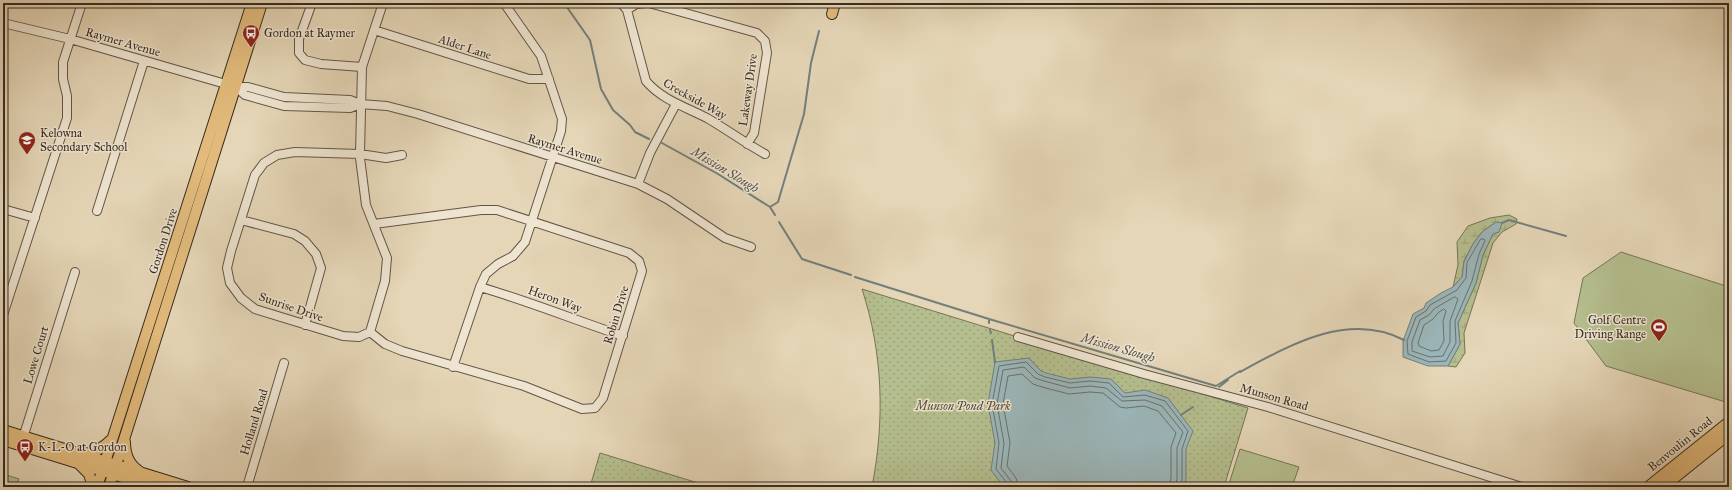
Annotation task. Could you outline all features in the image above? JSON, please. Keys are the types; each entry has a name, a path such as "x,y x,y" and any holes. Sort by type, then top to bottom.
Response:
{"main road":[{"name":"Gordon Drive","path":"109,487 231,86 252,3"},
{"name":"Gordon Drive","path":"97,487 112,438 231,86 262,3"},
{"path":"832,14 835,3"},
{"name":"Benvoulin Road","path":"1648,487 1729,422"},
{"path":"3,430 22,441 141,478 188,487"},
{"name":"Benvoulin Road","path":"1663,487 1729,434"},
{"path":"124,437 124,449 129,462 141,478 155,487"},
{"path":"80,459 106,445 112,438"},
{"path":"3,440 22,441"},
{"path":"80,459 89,474 93,487"},
{"path":"124,487 141,478"}],"street":[{"path":"3,315 67,118 67,96 63,79 63,62 82,3"},
{"path":"312,3 299,39 299,53 305,60 321,64 362,68"},
{"path":"370,332 385,281 387,258 366,204 360,154 360,104 362,68 383,3"},
{"path":"453,366 480,287 486,274 498,264 513,256 525,242 533,222 561,131 562,119 541,56 504,3"},
{"name":"Creekside Way","path":"621,3 626,10 646,81 654,90 676,104 706,118 765,154"},
{"name":"Lakeway Drive","path":"626,10 636,4 648,3 757,33 765,41 767,53 754,133 747,144"},
{"name":"Raymer Avenue","path":"3,23 70,39 231,86 245,96 284,106 350,108 360,104 395,108 638,184 667,199 725,238 751,247"},
{"name":"Alder Lane","path":"374,30 529,79 549,79"},
{"path":"97,211 144,61"},
{"path":"638,184 650,152 676,104"},
{"name":"Sunrise Drive","path":"370,332 359,337 343,336 254,309 241,298 230,284 227,268 255,175 264,163 277,155 295,152 360,154 386,158 402,155"},
{"path":"3,209 35,218"},
{"name":"Robin Drive","path":"370,332 385,344 453,366 524,386 582,409 595,408 603,398 642,271 639,261 630,253 497,210 481,210 374,224"},
{"path":"241,220 294,234 305,241 316,254 321,268 305,325"},
{"name":"Lowe Court","path":"22,441 75,272"},
{"name":"Heron Way","path":"480,287 526,301 563,316 623,336"},
{"name":"Munson Road","path":"1018,337 1144,374 1268,407 1522,487"},
{"name":"Holland Road","path":"247,487 284,363"}],"green space":[{"path":"1509,215 1517,219 1516,224 1502,232 1493,243 1464,333 1465,353 1456,367 1448,366 1460,344 1458,323 1476,283 1483,255 1493,234 1499,232 1496,222 1482,232 1473,244 1464,261 1462,277 1453,287 1458,265 1457,242 1468,226 1490,218"},
{"name":"Golf Centre Driving Range","path":"1621,252 1729,287 1729,403 1606,366 1574,323 1583,278"},
{"name":"Munson Pond Park","path":"862,289 1248,408 1224,487 872,487 879,437 880,387 874,338"},
{"path":"1240,449 1299,467 1292,487 1228,487"},
{"path":"600,453 708,486 590,487"},
{"path":"3,474 19,479 16,487 3,487"}],"water":[{"path":"1496,222 1502,223 1499,232 1493,234 1483,255 1476,283 1458,323 1460,344 1448,366 1428,366 1403,357 1403,341 1413,314 1424,308 1426,303 1453,287 1462,277 1464,262 1473,244 1482,232"},
{"path":"1029,358 1041,371 1046,373 1070,379 1090,377 1111,379 1125,393 1145,390 1168,398 1193,431 1186,449 1186,480 1184,487 1009,487 1002,485 991,470 995,443 988,404 995,362"}],"waterway":[{"name":"Mission Slough","path":"564,3 590,40 601,89 613,110 630,125 635,132 649,139"},
{"path":"770,207 778,202 804,114 811,63 819,31"},
{"name":"Mission Slough","path":"662,143 718,174 770,207 775,215"},
{"path":"1502,223 1509,220 1566,236"},
{"name":"Mission Slough","path":"779,222 802,259 851,275"},
{"name":"Mission Slough","path":"855,277 989,319 989,323"},
{"name":"Mission Slough","path":"989,319 1216,386 1240,371"},
{"name":"Mission Slough","path":"1240,372 1299,342 1341,330 1362,329 1383,332 1404,340"},
{"name":"Mission Slough","path":"992,340 995,362"},
{"name":"Mission Slough","path":"1219,387 1228,380"},
{"name":"Mission Slough","path":"1181,415 1193,407"}],"place":[{"name":"Gordon at Raymer","path":"251,48"},
{"name":"Kelowna Secondary School","path":"27,155"},
{"name":"Golf Centre Driving Range","path":"1659,342"},
{"name":"K-L-O at Gordon","path":"25,462"}]}
